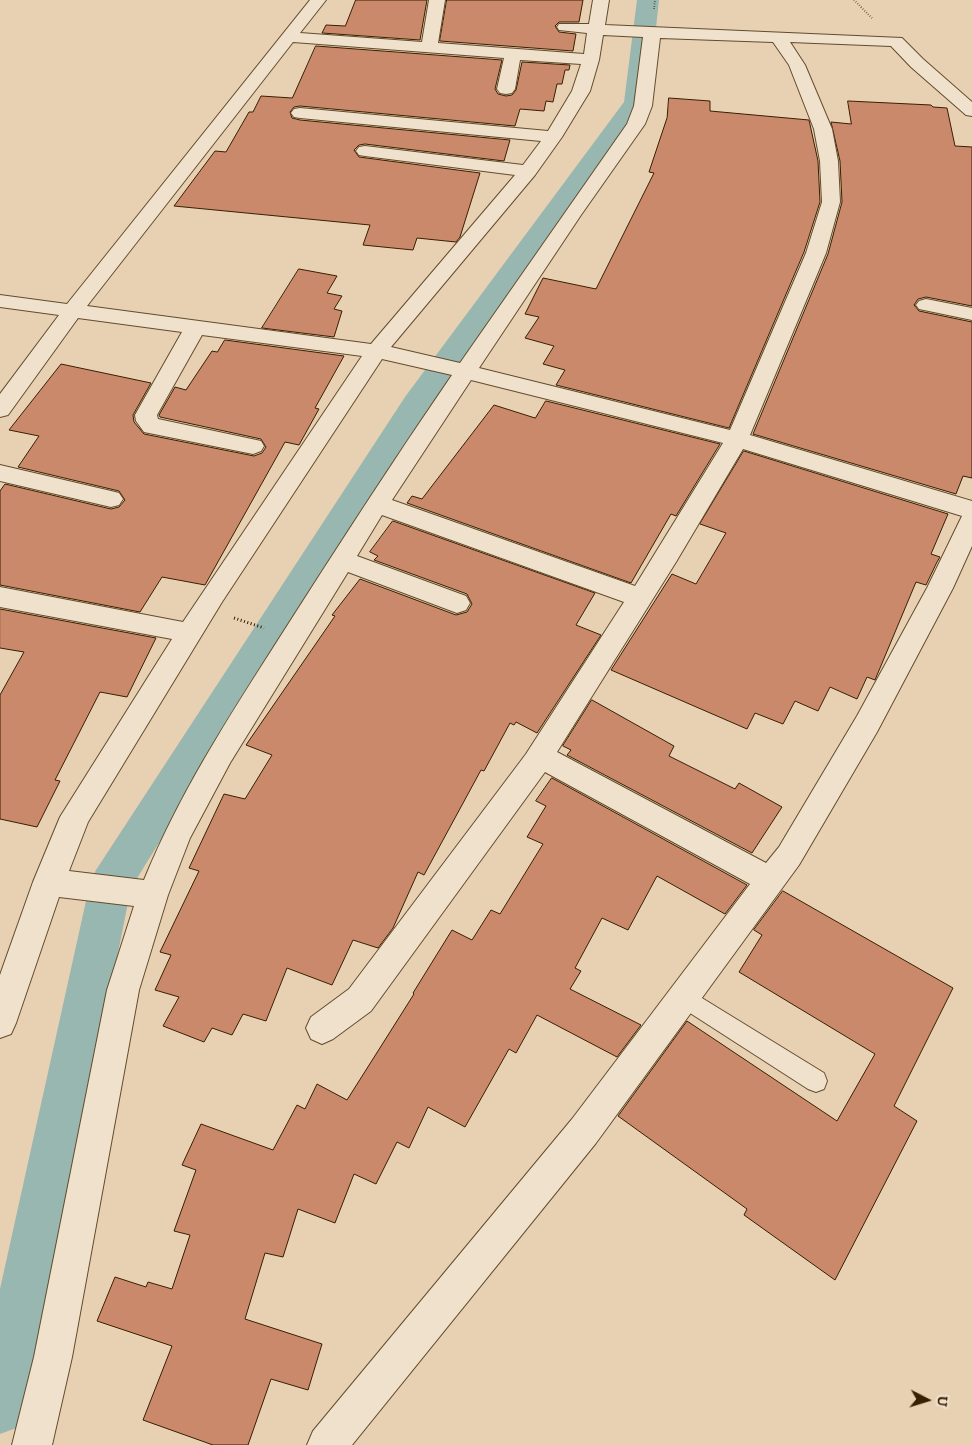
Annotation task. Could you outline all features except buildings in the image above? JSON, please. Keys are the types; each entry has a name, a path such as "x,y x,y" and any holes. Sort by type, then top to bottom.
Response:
{"street":[{"path":"0,410 73,310 318,0"},
{"path":"429,48 436,0"},
{"path":"0,1023 60,883 75,817 302,459 528,172 553,137 582,90 599,30 601,0"},
{"path":"565,27 599,30 896,41 917,63 972,111"},
{"path":"32,1445 53,1356 123,990 148,894 220,755 283,652 463,369 636,124 643,106 650,32"},
{"path":"289,37 592,60"},
{"path":"322,1028 360,1000 540,756 640,598 737,439 816,253 831,202 829,161 823,129 797,65 778,37"},
{"path":"506,89 513,54"},
{"path":"300,113 553,137"},
{"path":"366,151 528,172"},
{"path":"0,301 386,352 463,369 737,439 972,510"},
{"path":"926,305 972,314"},
{"path":"196,326 146,415 147,421 152,427 253,446"},
{"path":"0,473 111,499"},
{"path":"378,504 640,598"},
{"path":"327,1445 584,1130 770,880 790,856 867,724 940,588 972,520"},
{"path":"343,560 457,603"},
{"path":"0,597 190,633"},
{"path":"540,756 770,880"},
{"path":"60,883 148,894"}],"lane":[{"path":"684,997 816,1081"}],"path":[{"path":"229,616 273,631"}],"waterway":[{"path":"0,1408 111,883 416,404 636,102 648,0"}]}
